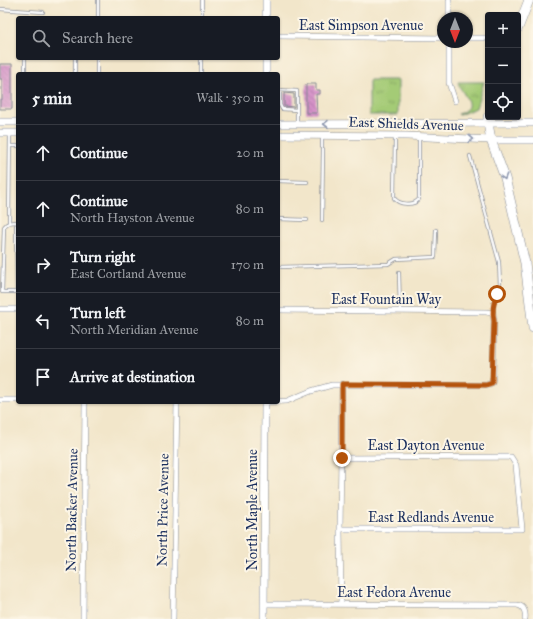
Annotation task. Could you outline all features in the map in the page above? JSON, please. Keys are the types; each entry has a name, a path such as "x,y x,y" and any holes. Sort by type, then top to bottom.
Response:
{"highway":[{"path":"521,20 529,0"},
{"path":"488,120 491,140 505,178 525,263 533,328"}],"main road":[{"path":"266,0 266,16"},
{"path":"266,60 266,72"},
{"name":"East Shields Avenue","path":"280,124 488,120 533,123"},
{"path":"0,122 16,122"},
{"path":"0,133 16,133"},
{"name":"East Shields Avenue","path":"280,135 395,136 491,140 533,140"},
{"name":"North Maple Avenue","path":"264,619 265,404"}],"street":[{"path":"449,0 449,12"},
{"name":"East Simpson Avenue","path":"280,36 437,38"},
{"path":"473,38 485,38"},
{"path":"449,48 449,83 455,101"},
{"path":"0,309 16,309"},
{"name":"East Fountain Way","path":"280,310 400,310 493,313"},
{"path":"280,401 287,401 321,387 342,384 486,385 492,383 493,313"},
{"path":"341,604 340,529 342,384"},
{"path":"0,400 16,400"},
{"name":"North Backer Avenue","path":"83,619 85,404"},
{"name":"North Price Avenue","path":"172,619 177,404"},
{"name":"East Dayton Avenue","path":"342,458 511,457 516,465 522,529"},
{"name":"East Redlands Avenue","path":"340,529 522,529"},
{"name":"East Fedora Avenue","path":"264,604 517,605 522,607 525,611 525,619"}],"lane":[{"path":"98,0 98,16"},
{"path":"202,0 202,16"},
{"path":"0,9 43,12"},
{"path":"25,60 26,72"},
{"path":"75,60 75,72"},
{"path":"97,60 97,72"},
{"path":"201,60 201,72"},
{"path":"280,90 297,91 298,124"},
{"path":"280,106 284,110 297,110"},
{"path":"10,133 9,222 4,227 2,292 16,292"},
{"path":"322,136 322,220"},
{"path":"395,136 394,198 396,202 400,203 413,203 417,202 419,199 419,137"},
{"path":"10,146 16,146"},
{"path":"470,156 499,262 500,286 494,301 493,313"},
{"path":"280,182 307,182"},
{"path":"280,219 307,220"},
{"path":"9,222 16,223"},
{"path":"280,267 388,264 396,259 435,257 436,230"},
{"path":"399,273 400,310"}],"green space":[{"path":"369,80 398,80 398,115 369,115"},
{"path":"458,82 484,82 476,108 459,115 458,114 468,108 468,104"}],"building":[{"path":"0,64 12,64 12,109 0,109 0,100 2,100 2,79 0,79"},
{"path":"306,84 316,84 316,90 320,90 320,94 316,94 317,113 306,113"},
{"path":"284,93 294,94 294,107 284,106"}],"route":[{"path":"342,458 342,384 486,385 492,383 493,313 494,301 497,294"}]}
